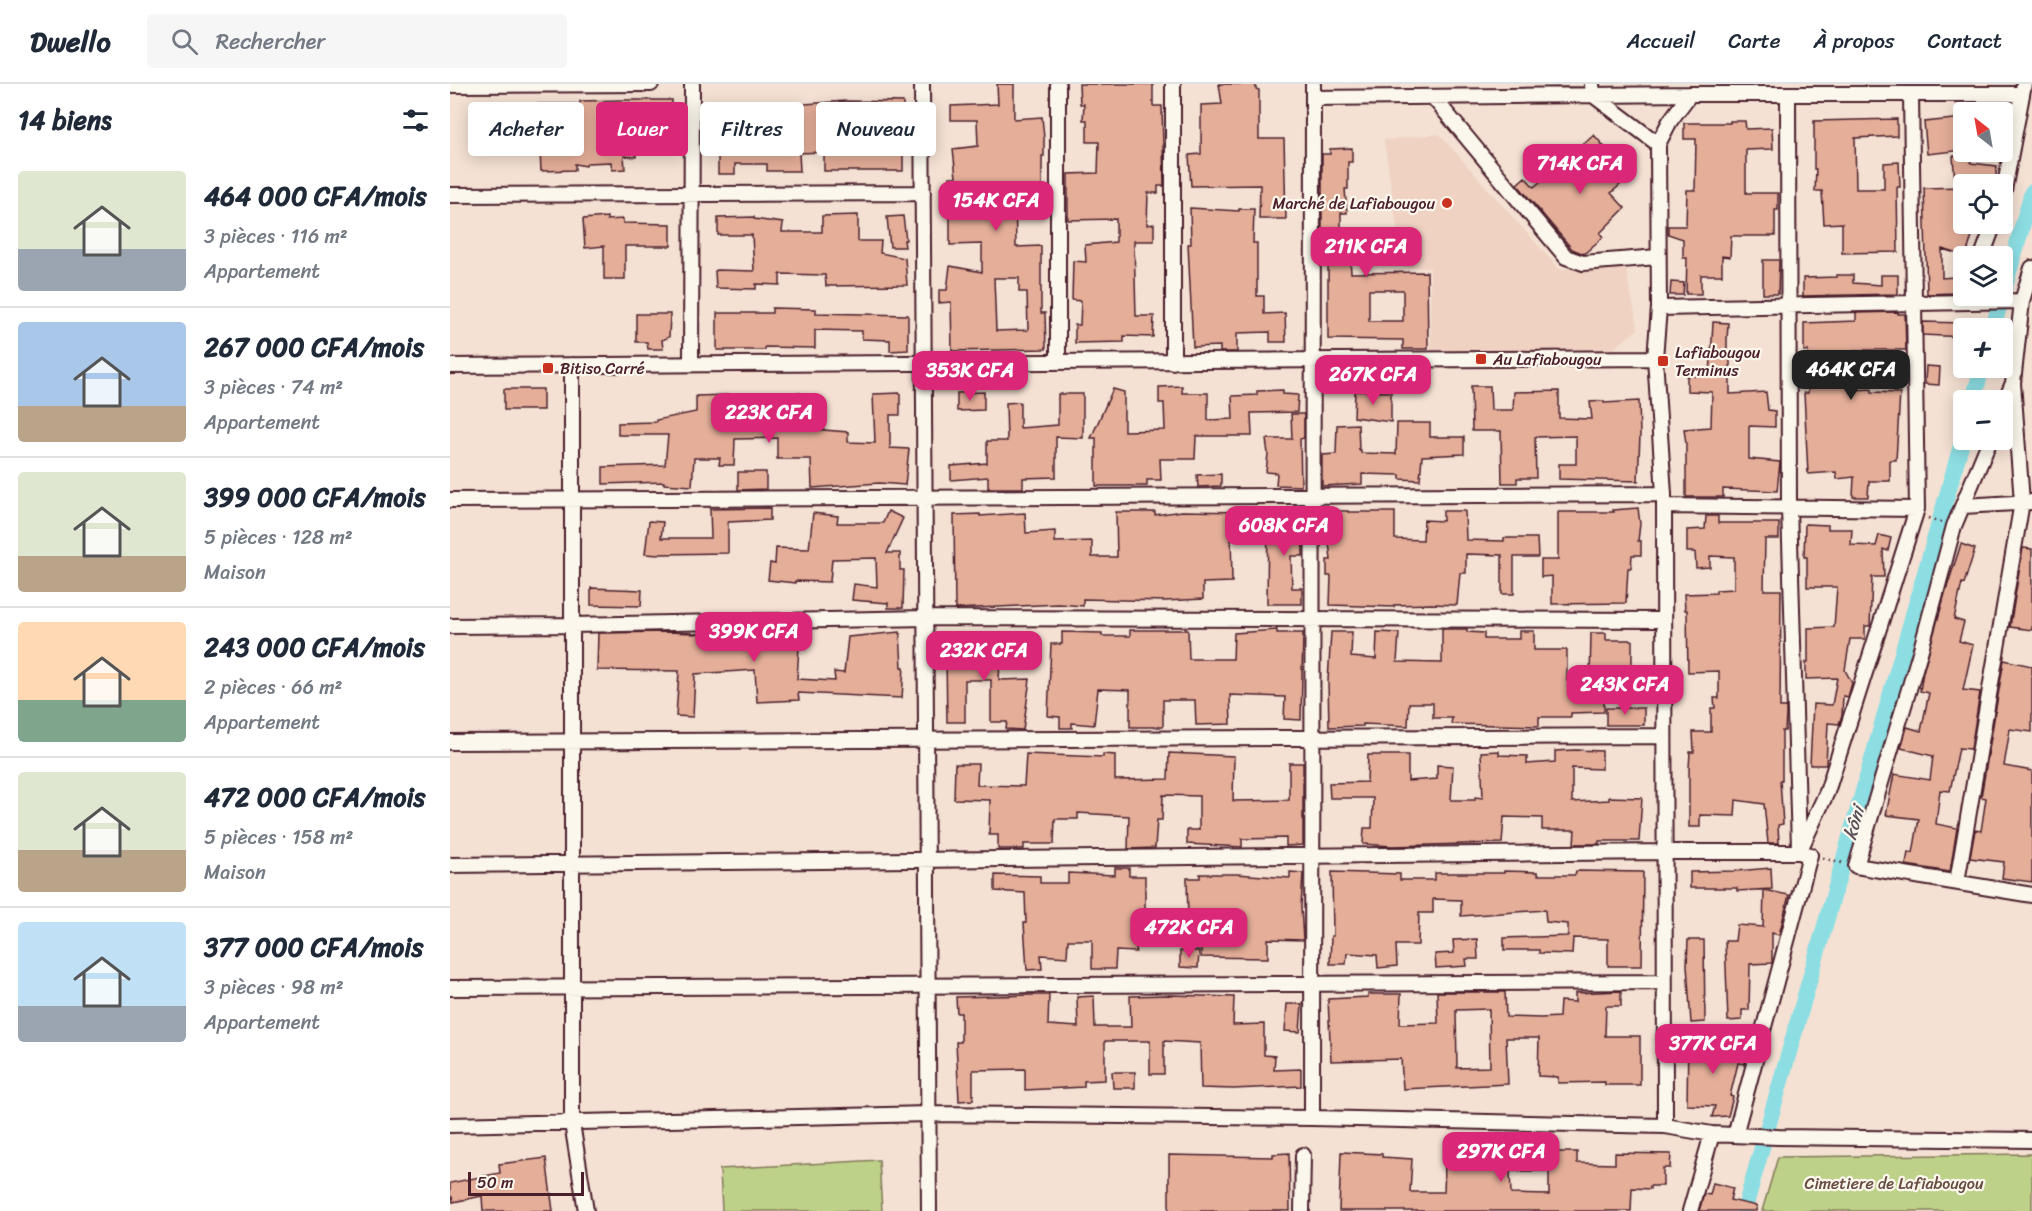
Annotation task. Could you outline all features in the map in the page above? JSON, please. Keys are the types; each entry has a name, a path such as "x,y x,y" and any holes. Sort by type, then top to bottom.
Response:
{"street":[{"path":"450,85 651,84"},
{"path":"691,364 692,84"},
{"path":"922,84 929,1211"},
{"path":"1058,84 1058,362"},
{"path":"1173,84 1173,362"},
{"path":"1312,1118 1313,91 1433,97 1592,89 1690,94 1788,95 1820,90 1911,95 2023,89 2007,174"},
{"path":"1592,89 1658,144"},
{"path":"1665,1126 1664,500 1655,358 1659,308 1658,144 1670,121 1690,94"},
{"path":"1788,95 1789,507 1799,852"},
{"path":"1799,852 1827,792 1917,509 1911,95"},
{"path":"1433,97 1566,257 1582,263 1658,257"},
{"path":"450,195 923,193"},
{"path":"1957,882 2027,502 2013,383 2017,302 2032,268"},
{"path":"1659,308 1914,303 1953,300"},
{"path":"2013,302 2017,302"},
{"path":"450,366 1655,358"},
{"path":"572,365 572,1123 586,1211"},
{"path":"2010,390 2013,383"},
{"path":"1986,450 1954,526 1918,661 1856,866 2032,895"},
{"path":"450,500 1312,496 1664,500 1789,507 1917,509"},
{"path":"1963,506 2027,502"},
{"path":"450,626 926,618 1665,620"},
{"path":"450,742 1664,736"},
{"path":"450,865 1799,852 1810,855 1735,1135"},
{"path":"450,988 1664,982"},
{"path":"450,1125 929,1114 1312,1118 1665,1126 1713,1134 1777,1137 2032,1140"},
{"path":"1690,1211 1713,1134"},
{"path":"1302,1211 1303,1155"}],"shaded area":[{"name":"Marché de Lafiabougou","path":"1439,134 1559,269 1625,266 1638,329 1606,355 1431,358 1430,268 1403,267 1384,140"}],"green space":[{"name":"Cimetiere de Lafiabougou","path":"2032,1154 2032,1211 1762,1211 1778,1157"},
{"path":"879,1160 882,1211 722,1211 720,1169"}],"building":[{"path":"997,84 1014,84 1014,119 1042,117 1044,156 1042,156 1042,189 1015,189 1016,247 1041,246 1041,313 1045,313 1046,349 952,351 951,302 939,303 939,290 947,290 950,266 982,272 982,244 950,245 950,177 956,177 953,149 978,146 977,120 951,120 951,106 998,104","holes":["994,278 1019,278 1019,292 1027,292 1028,330 996,331"]},
{"path":"1079,84 1153,84 1153,106 1162,106 1164,186 1158,186 1158,193 1148,193 1147,225 1154,224 1154,241 1134,241 1136,316 1154,316 1153,337 1124,336 1124,342 1075,343 1075,325 1080,325 1081,301 1072,300 1073,261 1086,262 1085,245 1116,242 1116,219 1068,220 1068,174 1098,173 1099,142 1087,142 1087,120 1083,120 1084,104 1080,104"},
{"path":"1219,84 1256,84 1256,89 1259,90 1259,139 1284,139 1286,219 1259,219 1260,185 1191,186 1189,155 1201,154 1201,105 1222,104"},
{"path":"672,100 672,102 596,102 596,156 624,156 625,169 612,170 611,162 587,163 586,166 575,164 575,170 541,171 540,156 584,156 584,102 580,101"},
{"path":"846,101 903,102 832,102"},
{"path":"816,103 816,152 804,153 804,104"},
{"path":"1897,119 1897,136 1855,138 1856,189 1884,189 1884,163 1899,162 1898,252 1842,253 1842,223 1824,224 1822,191 1815,191 1814,121"},
{"path":"1953,119 1953,151 1927,154 1924,122"},
{"path":"1730,121 1745,121 1746,129 1772,128 1773,149 1746,150 1746,193 1778,193 1778,210 1775,210 1775,236 1731,236 1730,257 1722,256 1722,275 1701,275 1701,294 1686,294 1687,258 1683,258 1683,239 1668,234 1668,226 1686,226 1687,190 1695,190 1696,139 1684,139 1684,123 1730,123"},
{"path":"1594,135 1630,176 1611,193 1625,208 1600,233 1603,237 1584,254 1572,249 1517,184 1525,177 1534,187"},
{"path":"1352,148 1352,162 1348,162 1348,189 1345,189 1347,213 1341,213 1341,244 1349,243 1351,273 1427,272 1428,349 1403,349 1403,340 1328,339 1328,259 1322,260 1322,154 1330,154 1330,149","holes":["1369,290 1403,290 1403,321 1369,321"]},
{"path":"718,156 799,156 800,171 767,171 767,164 735,164 735,174 718,174"},
{"path":"824,156 903,156 903,171 824,171"},
{"path":"1953,162 1997,166 1996,174 1954,174"},
{"path":"1953,187 1953,234 1973,234 1969,246 1953,246 1953,252 1942,249 1942,278 1953,277 1953,293 1927,294 1924,188"},
{"path":"1190,208 1239,211 1239,209 1254,209 1253,243 1257,243 1257,296 1264,296 1264,314 1285,313 1286,342 1270,342 1270,332 1237,333 1237,352 1220,352 1220,346 1193,347 1188,244 1191,244"},
{"path":"858,215 858,241 881,241 880,253 905,258 907,285 826,286 825,275 780,274 780,285 756,284 756,289 716,288 715,271 717,270 754,271 752,235 718,235 718,218 754,217 754,219 783,223 782,232 822,232 822,216"},
{"path":"903,216 905,247 890,247 887,217"},
{"path":"607,217 607,220 623,219 623,223 671,224 671,246 625,246 625,279 604,279 604,246 585,248 583,219"},
{"path":"1763,260 1779,260 1778,294 1763,294"},
{"path":"1837,275 1853,275 1853,283 1881,285 1881,275 1898,275 1898,294 1803,296 1803,278 1837,277"},
{"path":"1671,282 1684,283 1683,295 1670,295"},
{"path":"772,308 816,309 816,313 908,315 908,350 890,351 890,340 862,339 862,331 815,330 815,348 765,347 765,350 717,350 717,313 772,313"},
{"path":"1898,312 1898,314 1905,314 1906,350 1854,350 1852,390 1872,389 1872,392 1900,393 1896,460 1890,460 1890,481 1869,481 1868,497 1853,497 1854,477 1837,479 1836,472 1808,474 1804,393 1808,393 1808,351 1804,351 1804,323 1856,321 1856,313"},
{"path":"636,314 670,314 669,337 662,340 663,349 648,349 647,342 636,342"},
{"path":"1713,322 1728,323 1727,357 1730,357 1730,394 1766,392 1768,410 1775,411 1775,427 1749,426 1749,459 1780,462 1777,491 1723,489 1723,497 1686,497 1684,429 1711,427 1712,392 1687,391 1687,376 1710,376"},
{"path":"1923,322 1953,323 1953,336 1923,335"},
{"path":"1926,366 1940,367 1939,385 1925,384"},
{"path":"1182,386 1182,393 1208,393 1208,420 1233,419 1232,396 1257,395 1257,391 1283,390 1283,394 1298,395 1297,412 1251,413 1252,436 1196,436 1195,459 1160,459 1161,480 1147,480 1147,486 1096,486 1096,438 1091,438 1113,389 1124,392 1124,431 1165,430 1164,403 1159,403 1159,387"},
{"path":"1471,386 1490,386 1491,410 1513,410 1514,392 1559,391 1559,418 1592,419 1590,402 1639,401 1638,481 1559,479 1559,464 1576,464 1576,436 1535,437 1536,478 1517,478 1517,483 1502,483 1501,431 1472,431"},
{"path":"504,389 543,389 543,410 504,410"},
{"path":"1355,391 1391,392 1391,422 1354,417"},
{"path":"984,392 984,410 957,411 957,393"},
{"path":"775,393 775,395 800,393 802,405 798,405 799,428 848,432 848,442 875,443 873,394 900,393 900,415 890,415 890,448 909,449 905,485 879,483 812,488 811,459 777,459 777,438 735,439 734,465 719,465 720,458 694,458 692,486 664,484 664,482 603,484 603,467 665,465 668,435 618,435 618,423 656,422 656,420 696,412 696,396 727,395 727,426 769,423 763,396"},
{"path":"1058,394 1083,394 1083,438 1056,437 1056,477 1023,478 1023,488 988,488 988,477 951,480 951,466 987,463 987,441 1007,441 1006,403 1020,402 1020,428 1058,425"},
{"path":"1291,414 1304,414 1304,438 1300,439 1301,486 1276,485 1277,473 1266,472 1268,454 1266,439 1292,439"},
{"path":"1397,423 1430,423 1430,437 1464,437 1464,454 1422,456 1420,480 1400,479 1400,475 1362,474 1362,484 1322,486 1322,455 1336,454 1337,425 1358,424 1361,453 1396,454"},
{"path":"738,472 766,472 766,489 738,490"},
{"path":"1221,474 1221,486 1198,487 1197,475"},
{"path":"770,508 770,520 728,522 728,553 645,554 649,521 663,522 661,538 711,538 710,509"},
{"path":"1638,508 1640,524 1638,541 1641,541 1641,555 1632,555 1631,568 1628,568 1626,603 1552,604 1552,576 1541,577 1541,560 1558,560 1558,512 1614,512 1613,510"},
{"path":"888,511 903,518 887,553 900,553 900,570 904,570 903,608 888,608 888,603 852,600 854,584 877,587 876,558 832,559 830,582 795,581 795,583 768,580 770,563 775,564 776,548 809,549 813,513 838,516 837,523 883,523"},
{"path":"1182,511 1242,512 1240,530 1231,530 1232,582 1203,583 1203,599 1165,601 1083,599 1083,606 1059,604 955,609 954,515 1025,513 1026,533 1055,531 1055,542 1092,541 1092,557 1117,557 1116,512 1155,512 1155,515"},
{"path":"1334,511 1395,512 1395,539 1423,540 1424,520 1443,521 1443,511 1465,511 1466,540 1504,541 1504,538 1537,538 1538,557 1514,557 1514,594 1502,594 1502,555 1466,554 1466,573 1460,573 1457,605 1394,605 1394,607 1330,605 1331,576 1327,576 1327,560 1331,560 1327,525 1334,523"},
{"path":"1302,512 1303,556 1291,556 1292,588 1302,588 1302,604 1267,604 1268,513"},
{"path":"1706,516 1718,516 1718,523 1779,523 1779,539 1765,539 1764,590 1781,590 1780,707 1786,707 1786,714 1785,731 1782,731 1782,780 1780,780 1783,824 1778,825 1779,843 1768,843 1764,804 1736,800 1735,816 1700,815 1700,827 1689,827 1689,768 1690,752 1694,752 1693,732 1711,732 1711,708 1715,708 1714,698 1719,698 1719,671 1688,672 1687,610 1685,610 1684,594 1716,593 1716,590 1734,589 1734,557 1710,556 1710,567 1696,568 1695,552 1687,552 1687,530 1705,529"},
{"path":"1805,524 1828,525 1828,529 1852,529 1851,545 1876,546 1879,535 1891,538 1888,551 1883,549 1884,577 1872,577 1870,626 1865,626 1865,639 1850,639 1845,670 1852,683 1848,697 1843,696 1839,724 1828,723 1826,765 1810,765 1813,704 1832,705 1837,678 1806,679 1808,628 1834,627 1837,587 1807,587 1807,557 1804,557"},
{"path":"1961,544 1975,549 1964,584 1962,583 1954,619 1964,622 1959,641 1973,645 1963,690 1980,692 1971,749 1959,748 1950,791 1940,790 1936,824 1957,828 1950,872 1906,865 1908,852 1913,853 1919,819 1886,815 1894,774 1930,780 1933,756 1901,748 1907,727 1921,731 1929,693 1920,691 1923,672"},
{"path":"2023,548 2032,549 2032,630 2010,627"},
{"path":"591,588 642,590 641,606 591,605"},
{"path":"1442,629 1467,629 1467,632 1484,633 1484,639 1519,639 1519,631 1534,631 1534,650 1567,650 1567,681 1590,681 1591,633 1606,633 1606,640 1632,640 1632,672 1605,673 1604,712 1571,713 1571,717 1539,717 1539,726 1451,724 1452,718 1433,718 1433,703 1409,703 1408,726 1363,724 1363,726 1329,727 1328,681 1331,632 1352,632 1351,657 1376,659 1377,632 1399,633 1397,662 1442,663"},
{"path":"753,630 753,642 799,647 797,679 835,681 834,672 844,673 848,637 900,632 902,667 904,667 902,698 798,693 799,700 757,702 755,670 695,674 693,717 676,716 679,671 597,670 598,633 692,634"},
{"path":"1130,630 1188,630 1189,659 1233,659 1234,633 1277,630 1277,633 1303,633 1301,720 1284,719 1285,697 1230,695 1231,724 1196,725 1195,700 1163,700 1163,727 1130,727 1130,690 1098,689 1094,725 1072,723 1072,728 1060,728 1060,717 1048,716 1051,644 1062,644 1062,632 1130,636"},
{"path":"956,634 988,634 988,642 1001,643 999,680 1030,679 1023,730 1006,729 1007,722 991,722 991,680 965,680 965,722 947,722 946,657 956,657"},
{"path":"2004,660 2032,666 2032,732 2010,729 2004,766 2032,771 2032,882 2002,878 2004,862 1970,858 1975,830 1981,831 1986,798 1981,797"},
{"path":"1606,708 1644,708 1644,725 1606,725"},
{"path":"1499,751 1499,755 1527,756 1527,764 1555,762 1555,751 1602,751 1602,769 1572,768 1572,802 1609,800 1609,797 1642,798 1639,841 1599,841 1599,844 1574,844 1575,830 1542,830 1542,818 1504,817 1502,843 1392,846 1363,844 1364,828 1372,828 1373,798 1330,798 1329,783 1367,782 1368,755 1408,755 1408,781 1437,779 1437,765 1453,766 1451,800 1475,800 1475,797 1483,798 1481,752"},
{"path":"1169,753 1234,756 1233,801 1289,800 1289,763 1303,763 1303,845 1286,846 1286,838 1242,839 1242,847 1187,844 1187,830 1199,830 1199,796 1163,795 1162,820 1157,820 1155,848 1128,849 1129,816 1078,813 1078,819 1055,819 1054,844 1024,844 1024,849 998,849 998,835 989,835 990,800 954,799 955,764 978,764 977,785 1024,786 1026,754 1103,757 1103,754 1115,755 1115,780 1168,779"},
{"path":"1115,868 1129,868 1129,876 1145,876 1145,910 1163,909 1163,911 1174,912 1170,936 1137,937 1136,952 1116,951 1115,969 1092,969 1092,940 1068,940 1067,957 1041,955 1042,969 1027,970 1025,893 995,891 995,875 1040,876 1040,883 1068,883 1068,873 1115,875"},
{"path":"1771,868 1772,889 1737,891 1737,888 1690,888 1690,872"},
{"path":"1504,871 1538,872 1538,875 1575,875 1576,871 1643,872 1642,966 1608,966 1608,939 1573,938 1572,954 1539,953 1539,950 1504,950 1504,938 1568,936 1568,924 1546,922 1545,910 1461,916 1461,900 1433,899 1433,913 1419,913 1418,945 1396,945 1397,966 1378,968 1377,955 1347,953 1346,964 1330,964 1331,936 1333,936 1332,872 1400,874 1400,880 1435,880 1435,873 1504,873"},
{"path":"1290,872 1303,873 1301,907 1303,940 1268,939 1268,958 1201,957 1202,920 1188,920 1187,878 1200,878 1200,874 1237,874 1290,878"},
{"path":"1764,890 1789,895 1779,935 1772,933 1772,963 1750,964 1749,1010 1742,1010 1742,1020 1728,1021 1725,941 1735,941 1737,925 1763,927"},
{"path":"1477,939 1478,959 1466,959 1467,966 1436,968 1435,954 1454,953 1453,940"},
{"path":"1688,940 1704,940 1705,1022 1691,1023 1687,965"},
{"path":"1180,951 1199,951 1198,968 1180,967"},
{"path":"1621,991 1621,1006 1606,1006 1605,1036 1640,1036 1640,1085 1605,1085 1605,1082 1558,1083 1558,1077 1538,1076 1539,1038 1506,1038 1508,1084 1403,1089 1401,1059 1331,1061 1328,999 1368,997 1368,994 1401,994 1400,1024 1438,1023 1437,992 1505,992 1506,1017 1541,1018 1559,1017 1560,1001 1575,1002 1575,993","holes":["1489,1009 1490,1067 1457,1068 1456,1010"]},
{"path":"1049,995 1048,1025 1078,1027 1077,997 1094,996 1095,1027 1131,1027 1130,996 1234,997 1233,1025 1264,1024 1264,1055 1275,1056 1274,1070 1301,1069 1301,1086 1201,1088 1200,1043 1164,1041 1164,1074 1150,1074 1150,1041 1105,1041 1105,1080 1084,1081 1084,1087 1025,1090 1025,1069 973,1070 973,1100 959,1101 956,1042 961,1042 961,1013 957,1013 956,997"},
{"path":"1287,1004 1302,1004 1300,1032 1285,1031"},
{"path":"1688,1039 1705,1041 1705,1046 1749,1047 1745,1064 1738,1063 1728,1116 1712,1117 1715,1106 1687,1105"},
{"path":"1112,1072 1135,1072 1135,1088 1113,1088"},
{"path":"1341,1152 1382,1154 1382,1157 1412,1159 1410,1192 1444,1192 1445,1165 1478,1167 1478,1155 1513,1152 1577,1152 1577,1163 1615,1164 1615,1153 1671,1154 1670,1168 1663,1168 1663,1186 1650,1186 1650,1189 1632,1188 1631,1211 1339,1211","holes":["1510,1171 1549,1171 1549,1195 1511,1194"]},
{"path":"1289,1153 1290,1211 1169,1211 1169,1155 1273,1157 1273,1154"},
{"path":"546,1158 553,1211 483,1211 482,1196 453,1202 450,1197 450,1183 500,1173 499,1164"},
{"path":"1713,1183 1733,1188 1730,1200 1757,1206 1756,1211 1699,1211 1704,1194 1710,1195"}],"waterway":[{"name":"kôni","path":"1996,318 2032,192"},
{"name":"kôni","path":"1976,390 1979,378"},
{"name":"kôni","path":"1744,1211 1960,450"}],"place":[{"name":"Marché de Lafiabougou","path":"1447,203"},
{"name":"Au Lafiabougou","path":"1481,359"},
{"name":"Lafiabougou Terminus","path":"1663,361"},
{"name":"Bitiso Carré","path":"548,368"}]}
